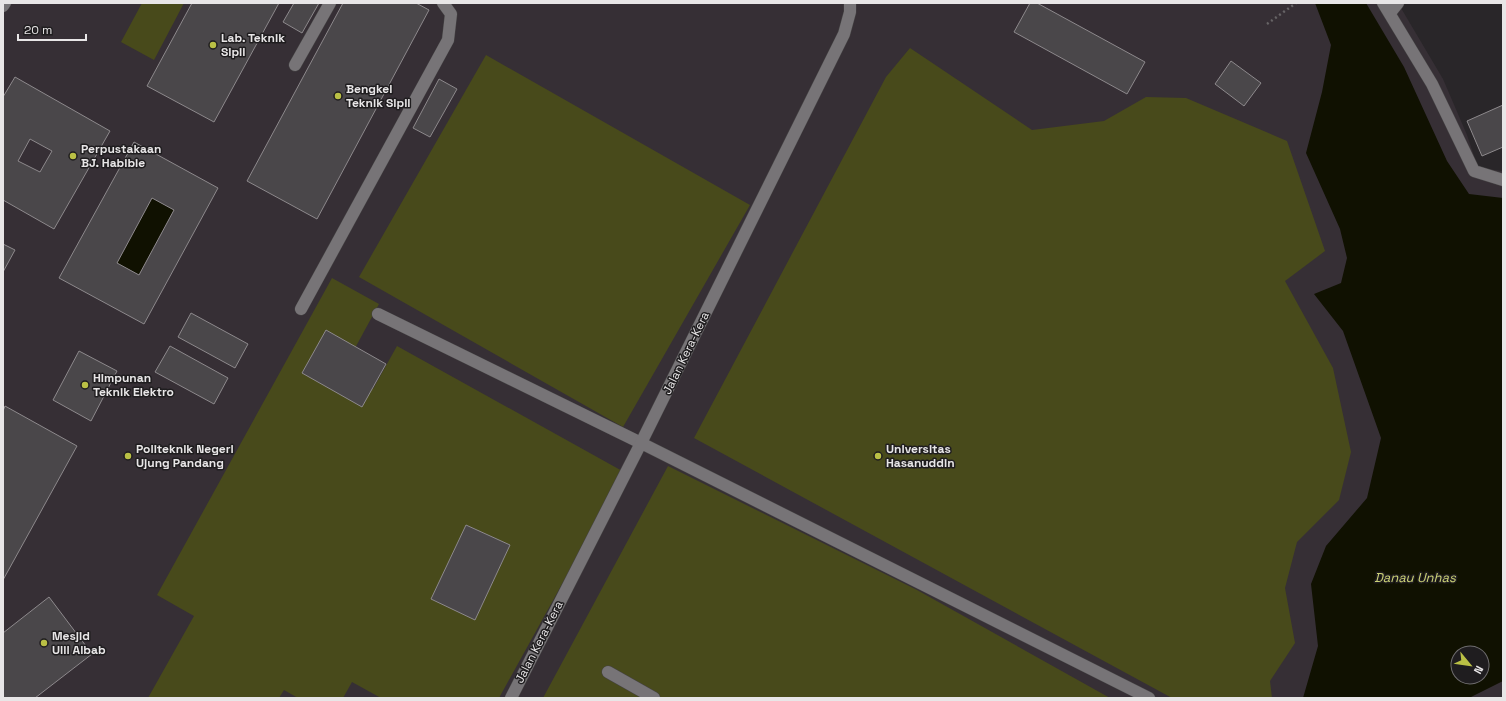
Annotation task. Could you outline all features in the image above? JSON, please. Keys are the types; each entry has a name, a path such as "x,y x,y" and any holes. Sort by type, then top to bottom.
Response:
{"street":[{"path":"295,65 330,3"},
{"path":"301,309 448,40 451,14 443,3"},
{"name":"Jalan Kera-Kera","path":"510,698 641,444 844,34 850,12 850,3"},
{"path":"1398,3 1387,8 1432,84 1474,171 1503,180"},
{"path":"378,314 1149,698"},
{"path":"608,672 654,698"}],"path":[{"path":"1267,24 1296,3"}],"shaded area":[{"name":"Universitas Hasanuddin","path":"3,3 1398,3 1443,79 1467,135 1478,168 1503,171 1503,698 3,698"},
{"path":"142,3 184,3 154,60 121,42"},
{"path":"910,48 1032,130 1104,121 1146,97 1186,98 1287,141 1325,251 1285,281 1333,368 1351,452 1339,500 1297,542 1285,588 1295,643 1270,681 1272,698 1172,698 694,438 886,77"},
{"path":"486,55 750,205 623,427 359,277"},
{"path":"332,278 379,304 342,372 373,389 397,346 624,472 499,698 381,698 352,682 343,698 298,698 284,690 279,698 148,698 194,616 157,595"},
{"path":"668,466 917,590 1110,698 543,698"}],"water":[{"name":"Danau Unhas","path":"1315,3 1366,3 1404,67 1447,161 1469,194 1503,198 1503,681 1469,698 1303,698 1318,646 1311,584 1326,546 1367,498 1381,438 1343,331 1314,294 1341,283 1347,258 1340,229 1306,153 1322,92 1331,45"},
{"path":"152,198 174,210 139,275 117,263"}],"building":[{"name":"Lab. Teknik Sipil","path":"192,3 279,3 214,122 147,86"},
{"path":"294,3 319,3 302,33 283,22"},
{"name":"Bengkel Teknik Sipil","path":"343,3 416,3 429,10 317,219 247,181"},
{"path":"1030,3 1037,3 1145,62 1127,94 1014,32"},
{"path":"1231,61 1261,83 1244,106 1215,84"},
{"name":"Perpustakaan BJ. Habibie","path":"15,77 110,131 54,229 3,200 3,97","holes":["30,139 52,151 40,172 18,161"]},
{"path":"439,79 457,89 430,137 413,128"},
{"path":"1503,105 1503,147 1482,156 1467,121"},
{"path":"134,142 218,188 144,324 59,278","holes":["152,198 174,210 139,275 117,263"]},
{"path":"3,244 15,250 3,272"},
{"path":"191,313 248,344 235,368 178,337"},
{"path":"326,330 386,364 362,407 302,373"},
{"path":"170,346 228,378 214,404 155,372"},
{"name":"Himpunan Teknik Elektro","path":"79,351 117,371 91,421 53,400"},
{"path":"5,406 77,446 3,580 3,411"},
{"path":"466,525 510,545 475,620 431,599"},
{"name":"Mesjid Ulil Albab","path":"49,597 92,654 35,698 3,698 3,633"}],"place":[{"name":"Lab. Teknik Sipil","path":"213,45"},
{"name":"Bengkel Teknik Sipil","path":"338,96"},
{"name":"Perpustakaan BJ. Habibie","path":"73,156"},
{"name":"Himpunan Teknik Elektro","path":"85,385"},
{"name":"Politeknik Negeri Ujung Pandang","path":"128,456"},
{"name":"Universitas Hasanuddin","path":"878,456"},
{"name":"Mesjid Ulil Albab","path":"44,643"}]}
